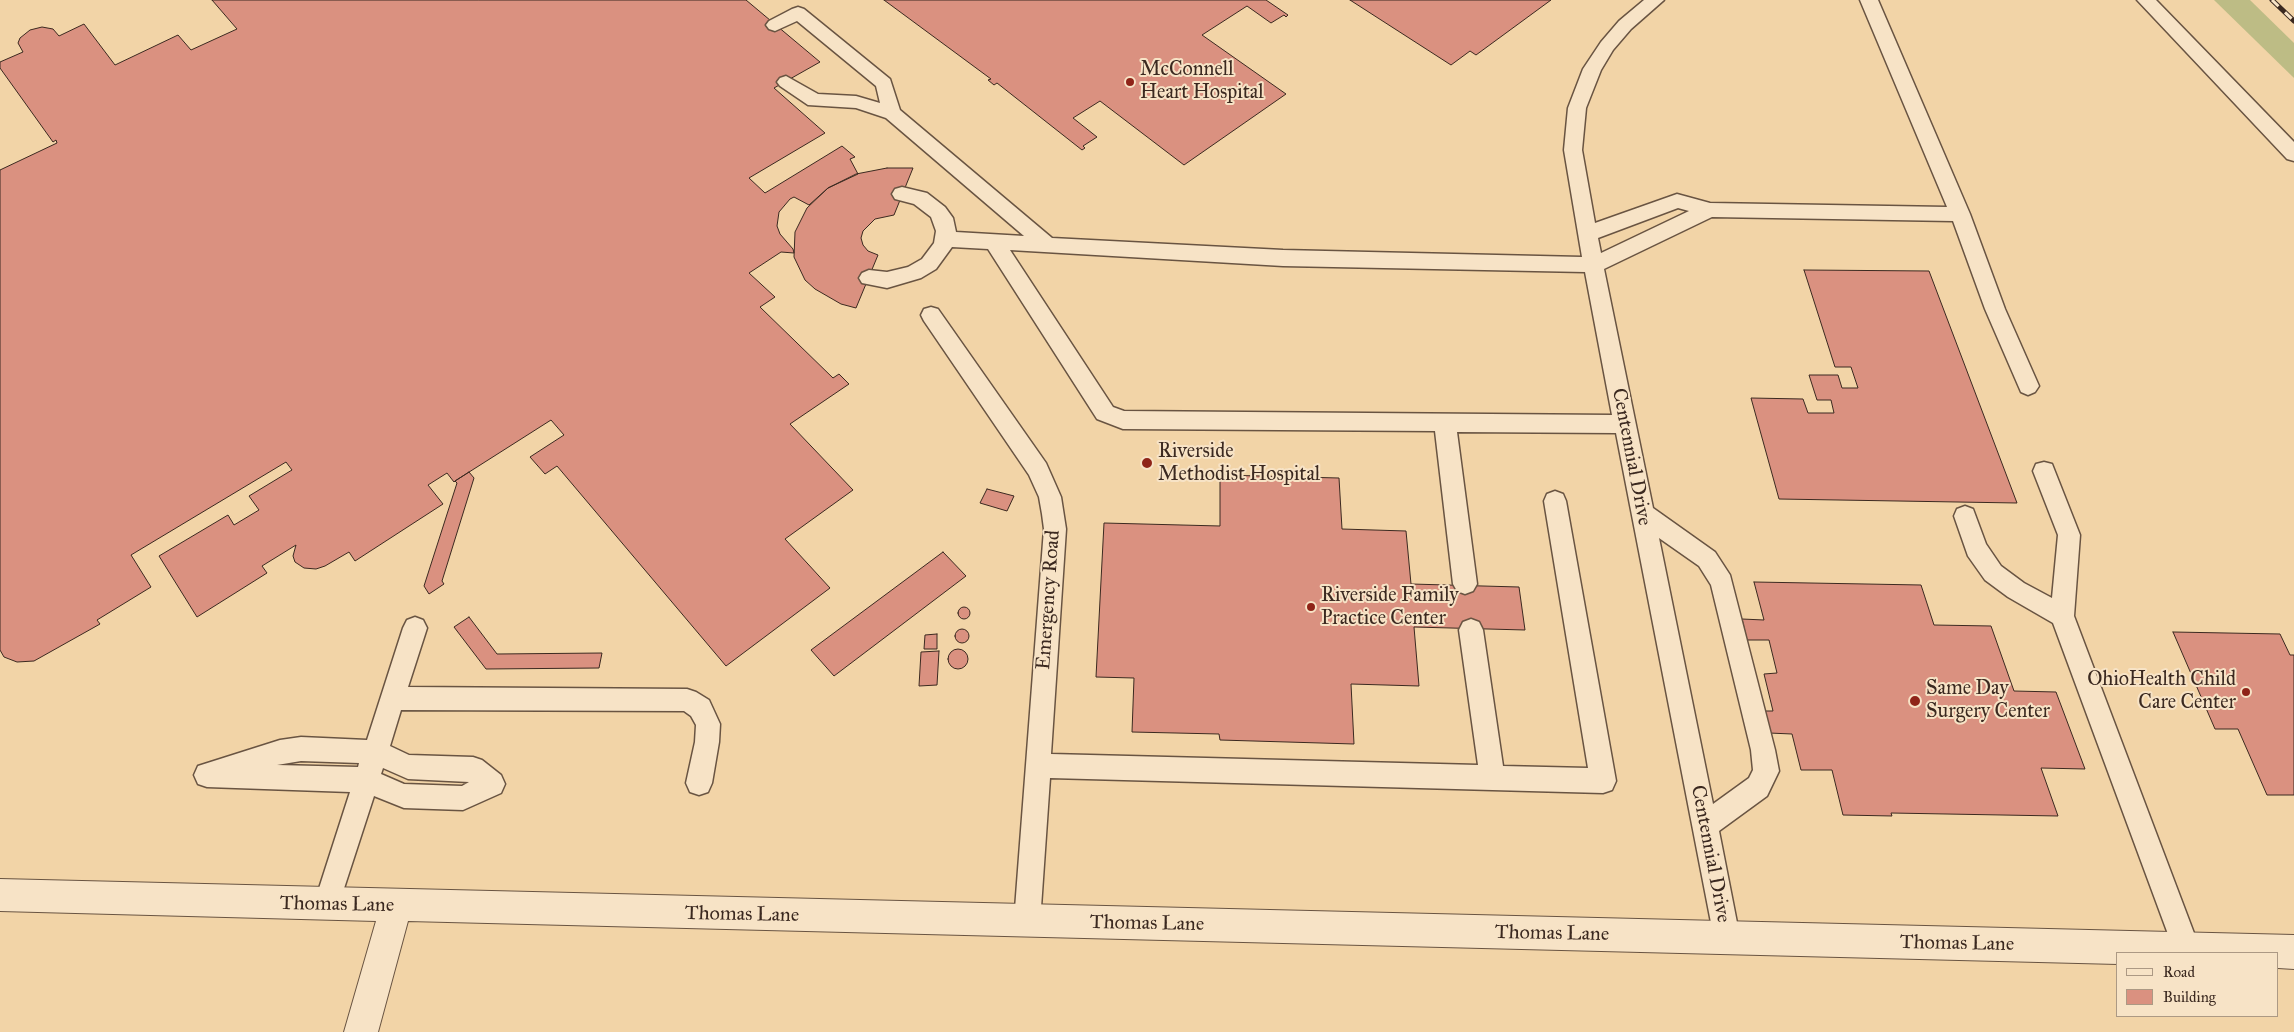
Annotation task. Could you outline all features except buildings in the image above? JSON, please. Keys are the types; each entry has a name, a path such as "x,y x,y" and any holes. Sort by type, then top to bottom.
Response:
{"street":[{"name":"Thomas Lane","path":"0,895 2294,952"},
{"path":"361,1032 396,906"}],"lane":[{"name":"Centennial Drive","path":"1655,0 1625,25 1607,46 1592,70 1577,108 1573,150 1587,234 1624,424 1727,938"},
{"path":"1869,0 1960,214 1995,308 2028,386"},
{"path":"2146,0 2294,154"},
{"path":"775,25 798,13 884,83 892,113"},
{"path":"786,82 814,100 856,102 892,113 1048,245"},
{"path":"869,278 887,280 914,273 935,258 945,239 946,231 943,218 933,207 920,198 902,194"},
{"path":"1587,234 1677,201 1710,210 1960,214"},
{"path":"945,239 1283,258 1593,265 1710,210"},
{"path":"994,242 1104,413 1123,420 1624,424"},
{"name":"Emergency Road","path":"931,315 1038,470 1050,497 1055,529 1027,922"},
{"path":"1445,422 1465,584"},
{"path":"2044,471 2069,535 2062,616 2187,949"},
{"path":"1038,766 1603,781 1555,501"},
{"path":"1643,514 1707,559 1722,582 1763,750 1766,771 1758,787 1705,825"},
{"path":"1965,516 1976,549 1993,573 2016,590 2062,616"},
{"path":"326,904 415,628"},
{"path":"1471,630 1492,778"},
{"path":"392,698 687,700 700,708 708,724 707,742 699,783"},
{"path":"296,749 376,752 408,767 473,769 492,784 463,798 414,797 404,796 366,780 207,775 280,752 296,749"}],"shaded area":[{"path":"2214,0 2250,0 2294,43 2294,78"}],"railway":[{"path":"2272,0 2294,21"}],"place":[{"name":"McConnell Heart Hospital","path":"1130,82"},
{"name":"Riverside Methodist Hospital","path":"1147,463"},
{"name":"Riverside Family Practice Center","path":"1311,607"},
{"name":"OhioHealth Child Care Center","path":"2246,692"},
{"name":"Same Day Surgery Center","path":"1915,701"}]}
